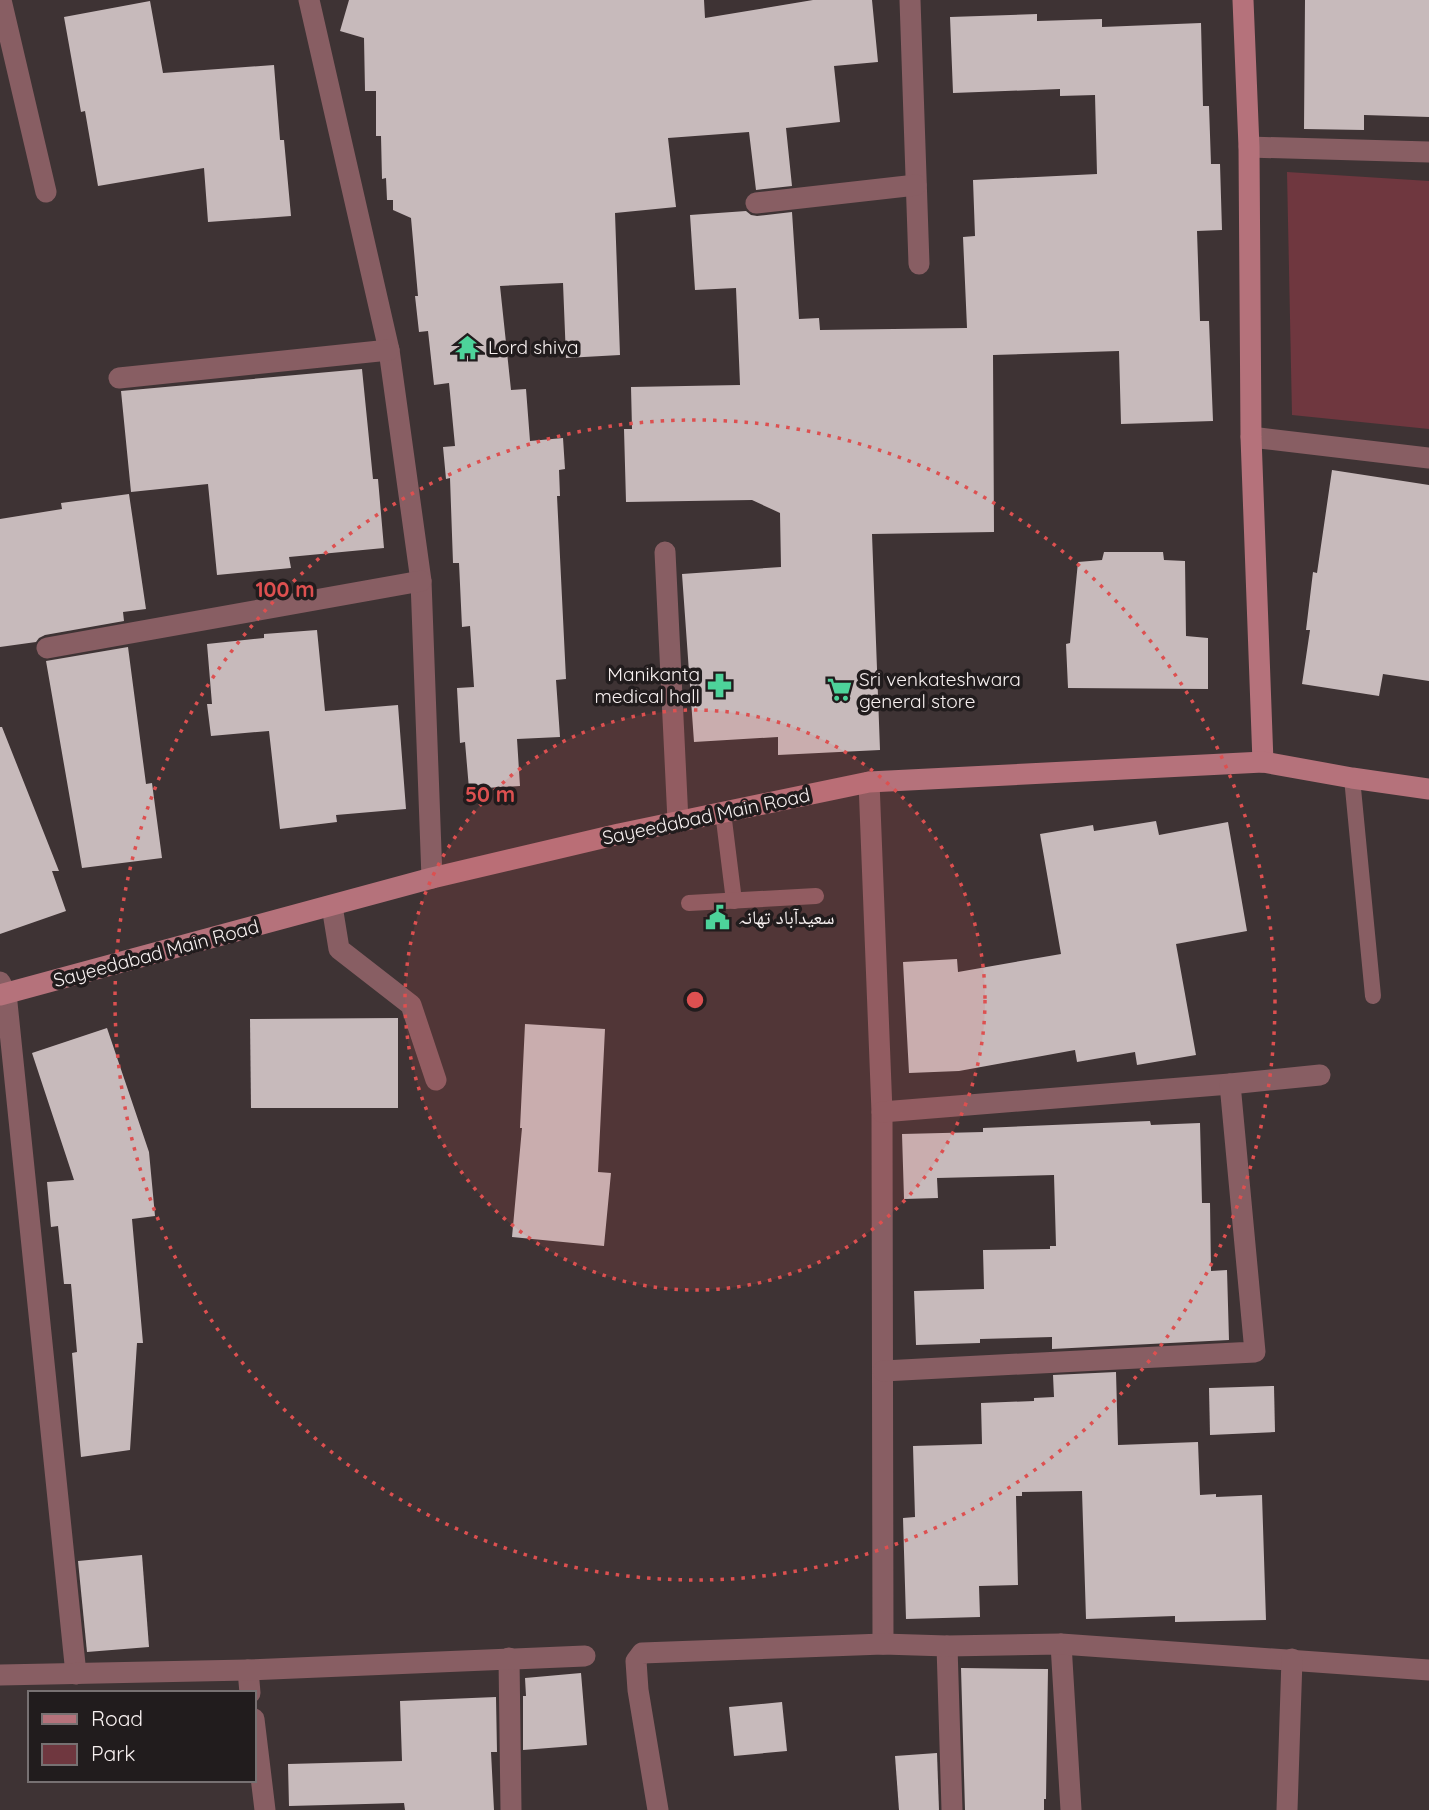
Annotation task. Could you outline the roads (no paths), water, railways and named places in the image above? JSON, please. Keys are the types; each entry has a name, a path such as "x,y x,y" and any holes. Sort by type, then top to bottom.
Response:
{"main road":[{"path":"1243,0 1249,147 1251,437 1263,762"},
{"name":"Sayeedabad Main Road","path":"2,990 432,878 678,821 869,782 1263,762 1429,789"}],"street":[{"path":"1,0 46,191"},
{"path":"309,0 388,350 421,581 432,878"},
{"path":"910,0 919,264"},
{"path":"1235,0 1243,0"},
{"path":"1249,147 1429,152"},
{"path":"756,203 916,185"},
{"path":"119,378 388,350"},
{"path":"1251,437 1429,458"},
{"path":"665,552 678,821"},
{"path":"47,648 421,581"},
{"path":"869,782 882,1111 883,1643"},
{"path":"332,906 339,949 411,1005 436,1080"},
{"path":"2,990 76,1674"},
{"path":"882,1111 1230,1084 1321,1074"},
{"path":"883,1371 1255,1352 1230,1084"},
{"path":"658,1810 638,1690 636,1661 642,1653 883,1643 947,1646 1061,1644 1429,1670"},
{"path":"1061,1644 1071,1810"},
{"path":"947,1646 952,1810"},
{"path":"0,1675 248,1670 585,1656"},
{"path":"509,1658 511,1810"},
{"path":"1287,1810 1292,1659"},
{"path":"248,1670 250,1691"},
{"path":"256,1736 265,1810"}],"lane":[{"path":"1352,778 1373,996"},
{"path":"723,812 734,901"},
{"path":"689,903 816,896"}],"place":[{"name":"Lord shiva","path":"468,347"},
{"name":"Manikanta medical hall","path":"720,685"},
{"name":"Sri venkateshwara general store","path":"839,690"},
{"name":"سعیدآباد تھانہ","path":"718,917"}]}
